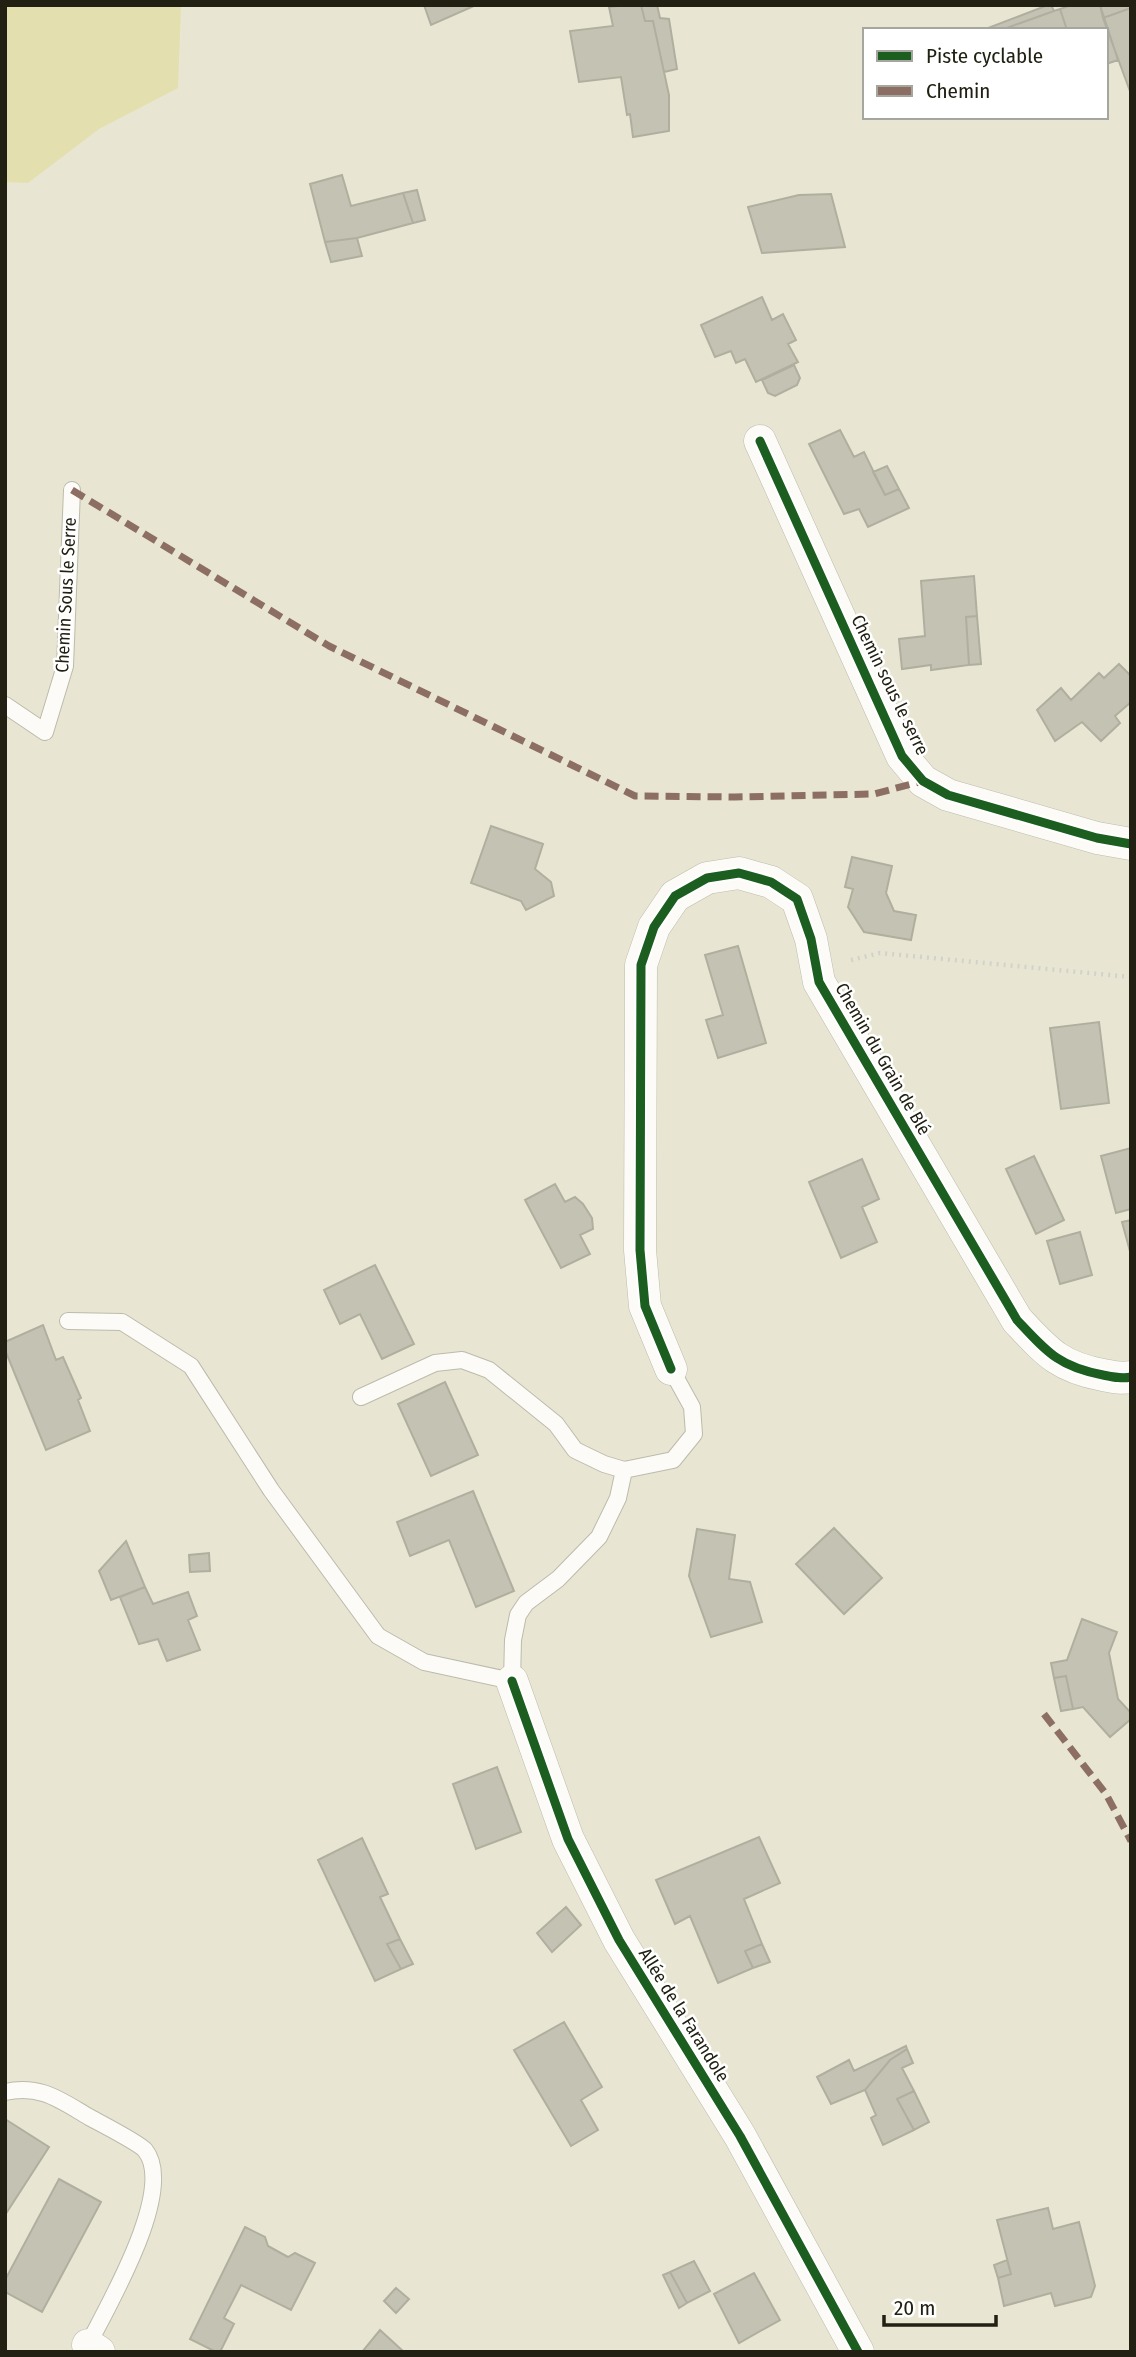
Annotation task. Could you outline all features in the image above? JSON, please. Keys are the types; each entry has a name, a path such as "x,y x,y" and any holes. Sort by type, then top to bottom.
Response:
{"street":[{"name":"Chemin sous le serre","path":"760,440 902,756 923,781 948,795 1097,838 1131,844"},
{"name":"Chemin du Grain de Blé","path":"671,1369 645,1306 640,1250 641,965 654,927 675,895 707,878 739,873 771,882 797,899 811,939 819,982 1017,1321 1051,1356 1079,1371 1123,1379 1131,1377"},
{"name":"Allée de la Farandole","path":"512,1681 568,1839 619,1940 740,2136 858,2352"}],"lane":[{"name":"Chemin Sous le Serre","path":"5,705 45,732 65,666 72,490"},
{"path":"68,1321 122,1322 191,1366 271,1490 378,1636 425,1661 512,1681 513,1640 518,1615 526,1603 558,1578 599,1538 618,1499 624,1471"},
{"path":"361,1397 435,1363 463,1360 489,1370 524,1398 556,1424 575,1450 624,1471 673,1460 694,1434 692,1407 671,1369"},
{"path":"5,2092 24,2088 54,2096 145,2150 152,2168 152,2196 140,2237 94,2348"}],"path":[{"path":"855,959 880,953 1131,977"}],"shaded area":[{"path":"5,5 181,5 178,88 99,129 28,183 5,182"}],"building":[{"path":"424,5 476,5 431,25"},
{"path":"641,5 645,21 653,21 669,95 669,131 633,137 621,77 579,82 570,31 613,26 609,7"},
{"path":"641,5 657,5 660,18 669,19 677,69 664,72 653,21 645,21"},
{"path":"1048,5 1051,5 1054,11 1007,28 988,28"},
{"path":"1071,5 1100,5 1108,28 1066,28 1060,9"},
{"path":"1100,5 1131,5 1131,8 1103,18"},
{"path":"1131,8 1131,94 1108,28 1103,18"},
{"path":"1060,9 1066,28 1007,28"},
{"path":"1108,29 1118,60 1108,63"},
{"path":"342,175 351,206 403,193 413,223 357,238 325,242 310,184"},
{"path":"417,190 425,220 413,223 403,193"},
{"path":"831,194 845,247 762,253 748,207 799,195"},
{"path":"357,238 362,256 331,262 325,242"},
{"path":"762,297 772,320 783,314 796,340 788,344 798,362 756,382 745,359 736,363 731,351 715,357 701,325"},
{"path":"794,365 800,378 797,385 775,396 768,393 762,380"},
{"path":"840,430 854,457 864,452 885,495 899,489 909,508 868,527 859,509 844,514 809,444"},
{"path":"887,466 899,489 885,495 873,472"},
{"path":"974,576 977,616 966,617 969,665 931,670 931,665 902,669 899,639 925,636 921,581"},
{"path":"977,616 981,664 969,665 966,617"},
{"path":"1119,664 1131,676 1131,702 1115,716 1120,723 1101,741 1082,722 1055,741 1037,710 1061,688 1071,700 1099,673 1104,678"},
{"path":"491,826 543,844 535,869 551,882 554,896 526,910 521,901 471,883"},
{"path":"852,857 892,866 886,893 894,911 916,915 911,940 864,932 848,907 853,889 845,887"},
{"path":"738,946 766,1043 718,1058 706,1020 723,1015 705,955"},
{"path":"1099,1022 1109,1103 1061,1109 1050,1028"},
{"path":"1131,1148 1131,1209 1116,1213 1101,1156"},
{"path":"1034,1156 1064,1220 1036,1234 1006,1169"},
{"path":"862,1159 879,1199 862,1207 877,1242 841,1258 809,1182"},
{"path":"555,1184 565,1202 575,1197 583,1204 592,1218 593,1229 580,1235 590,1254 561,1268 525,1200"},
{"path":"1131,1220 1131,1255 1122,1222"},
{"path":"1080,1232 1092,1275 1060,1284 1047,1241"},
{"path":"375,1265 414,1344 382,1359 360,1314 340,1324 324,1290"},
{"path":"43,1325 56,1360 63,1357 81,1398 78,1400 90,1431 46,1450 5,1350 5,1342"},
{"path":"445,1382 478,1455 431,1476 398,1404"},
{"path":"473,1491 514,1591 476,1607 449,1540 410,1556 397,1522"},
{"path":"834,1528 882,1578 844,1614 796,1564"},
{"path":"697,1529 735,1535 729,1579 750,1582 762,1622 711,1637 689,1576"},
{"path":"126,1541 145,1587 111,1600 99,1571"},
{"path":"209,1553 210,1571 190,1572 189,1555"},
{"path":"145,1587 153,1604 188,1592 197,1616 188,1620 200,1650 167,1661 158,1639 139,1644 120,1597"},
{"path":"1082,1619 1117,1632 1109,1653 1118,1699 1131,1713 1131,1719 1110,1737 1083,1707 1073,1709 1066,1676 1054,1678 1051,1663 1067,1660"},
{"path":"1066,1676 1073,1709 1061,1711 1054,1678"},
{"path":"497,1767 521,1832 476,1849 453,1784"},
{"path":"759,1837 780,1883 744,1899 762,1944 745,1951 753,1968 718,1983 690,1916 675,1924 656,1880"},
{"path":"362,1838 388,1894 380,1897 400,1939 387,1944 401,1969 375,1981 318,1860"},
{"path":"566,1907 581,1925 552,1952 537,1933"},
{"path":"400,1939 413,1964 401,1969 387,1944"},
{"path":"762,1944 770,1962 753,1968 745,1951"},
{"path":"564,2022 602,2087 581,2100 598,2130 571,2146 514,2050"},
{"path":"906,2046 907,2049 890,2060 865,2090 831,2104 817,2077 849,2060 854,2071"},
{"path":"907,2049 913,2063 902,2068 914,2091 897,2099 914,2130 883,2145 871,2118 876,2115 865,2090 890,2060"},
{"path":"914,2091 929,2122 914,2130 897,2099"},
{"path":"5,2119 49,2147 5,2215"},
{"path":"59,2179 101,2202 42,2312 5,2292 5,2280"},
{"path":"1048,2208 1053,2229 1079,2222 1095,2286 1091,2297 1055,2306 1051,2293 1004,2306 998,2278 1011,2274 997,2220"},
{"path":"245,2227 265,2237 268,2246 288,2257 295,2253 315,2263 291,2310 241,2285 224,2318 234,2324 220,2352 216,2352 190,2339"},
{"path":"1007,2260 1011,2274 998,2278 994,2265"},
{"path":"694,2261 710,2291 687,2303 670,2272"},
{"path":"670,2272 687,2303 679,2308 663,2275"},
{"path":"754,2273 780,2320 739,2343 714,2294"},
{"path":"396,2288 409,2299 396,2313 384,2301"},
{"path":"380,2330 404,2352 362,2352"}],"marked path":[{"path":"72,490 329,646 635,796 874,794 923,781"},
{"path":"1044,1714 1106,1794 1131,1841"}],"cycle path":[{"path":"760,441 902,756 923,781 948,795 1097,838 1131,844"},
{"path":"671,1369 645,1306 640,1250 641,965 654,927 675,896 707,878 739,873 771,882 797,899 811,939 819,982 1017,1320 1064,1363 1088,1372 1120,1378 1131,1377"},
{"path":"512,1681 568,1839 619,1940 740,2136 858,2352"}]}
